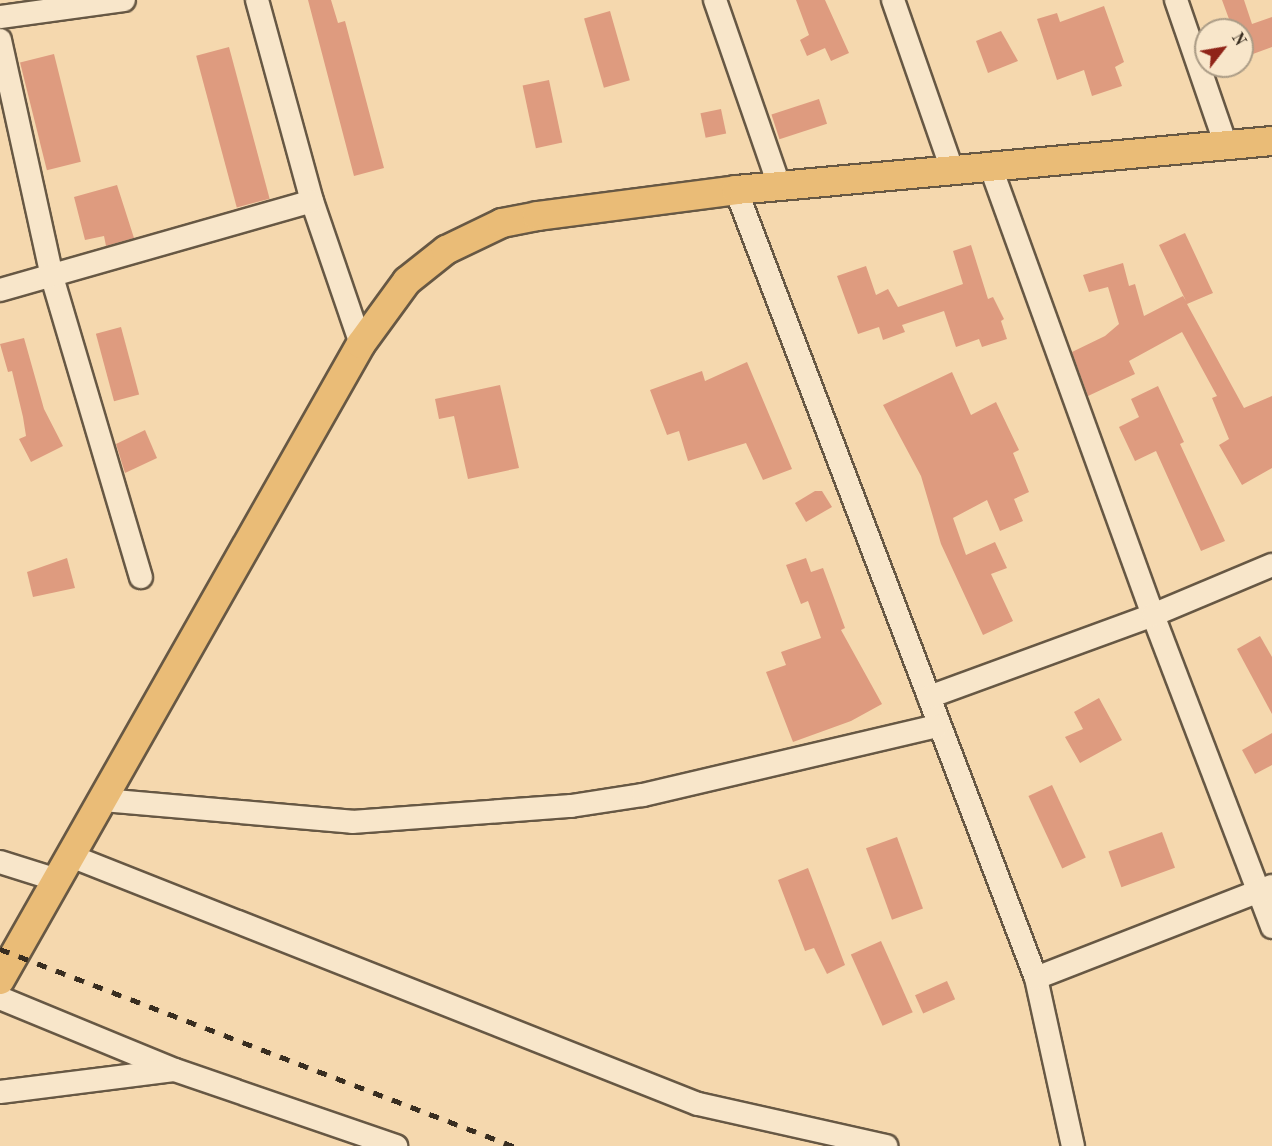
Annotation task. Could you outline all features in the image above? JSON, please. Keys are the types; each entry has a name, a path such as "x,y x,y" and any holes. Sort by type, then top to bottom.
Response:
{"main road":[{"path":"0,980 361,344 407,281 472,235 537,216 779,185 1226,145 1271,145"}],"street":[{"path":"257,0 312,201 361,344"},
{"path":"715,0 779,185"},
{"path":"893,0 952,169"},
{"path":"1176,0 1226,145"},
{"path":"0,17 119,1"},
{"path":"0,40 52,277 141,578"},
{"path":"990,165 1153,615 1265,889 1272,927"},
{"path":"736,190 929,698 937,726 1036,978 1073,1146"},
{"path":"0,290 312,201"},
{"path":"929,698 1153,615 1272,566"},
{"path":"103,800 352,822 571,806 642,795 937,726"},
{"path":"0,862 64,868 698,1104 886,1146"},
{"path":"1036,978 1265,889"},
{"path":"0,998 351,1138 396,1146"},
{"path":"0,1092 176,1070"}],"building":[{"path":"308,0 331,0 338,23 345,21 384,168 354,176"},
{"path":"796,0 825,0 849,53 831,61 825,48 807,56 800,40 809,35"},
{"path":"1222,0 1244,0 1250,18 1229,18"},
{"path":"1104,6 1124,62 1115,67 1122,86 1092,96 1084,70 1057,80 1037,19 1057,13 1060,22"},
{"path":"610,11 630,80 604,88 584,18"},
{"path":"1272,17 1272,47 1254,54 1254,23"},
{"path":"1001,31 1018,61 988,73 976,41"},
{"path":"229,47 270,199 237,207 196,56"},
{"path":"54,54 81,162 47,170 20,62"},
{"path":"549,80 562,143 536,148 523,86"},
{"path":"819,99 827,124 779,139 771,114"},
{"path":"721,109 726,133 706,138 700,113"},
{"path":"117,185 134,238 106,246 104,236 85,240 74,197"},
{"path":"1185,233 1213,293 1187,304 1244,408 1272,396 1272,468 1242,485 1219,445 1229,439 1212,398 1217,396 1182,332 1129,361 1135,374 1088,396 1072,352 1105,336 1119,324 1108,287 1089,292 1083,275 1123,263 1129,286 1135,284 1144,316 1183,296 1186,301 1159,245"},
{"path":"971,245 988,299 993,297 1004,319 1001,321 1007,339 982,347 979,339 956,347 944,311 902,325 905,332 883,340 879,327 858,334 837,276 866,266 876,295 888,289 898,307 963,284 953,251"},
{"path":"121,327 139,395 114,401 96,334"},
{"path":"24,338 44,409 63,446 31,462 19,439 26,436 23,417 12,371 8,372 0,344"},
{"path":"747,362 792,469 763,480 746,443 688,461 679,431 667,435 650,390 702,371 705,381"},
{"path":"952,372 971,415 996,402 1019,450 1013,453 1029,492 1014,499 1023,521 1000,531 987,500 953,518 966,555 995,542 1007,568 991,574 1013,621 983,635 941,544 921,476 883,405"},
{"path":"500,385 519,468 468,479 454,416 439,419 435,399"},
{"path":"1158,386 1184,442 1180,444 1225,541 1201,551 1156,451 1135,461 1119,427 1139,417 1131,399"},
{"path":"145,430 157,458 125,473 116,444"},
{"path":"815,491 822,491 832,507 806,522 795,503"},
{"path":"67,558 75,588 33,597 27,572"},
{"path":"806,558 811,572 823,568 845,628 841,630 882,704 851,721 793,742 766,672 786,665 781,652 821,638 808,601 801,604 786,565"},
{"path":"1260,636 1272,657 1272,714 1237,649"},
{"path":"1099,698 1122,740 1080,763 1065,737 1083,729 1074,712"},
{"path":"1272,733 1272,765 1255,774 1242,750"},
{"path":"1052,785 1086,858 1062,868 1028,796"},
{"path":"1162,832 1175,868 1121,887 1108,851"},
{"path":"897,837 923,908 892,920 866,848"},
{"path":"808,868 845,965 827,974 814,948 805,951 778,880"},
{"path":"881,941 913,1012 883,1026 851,954"},
{"path":"947,981 955,999 923,1014 915,995"}],"railway":[{"path":"0,949 513,1146"}]}
